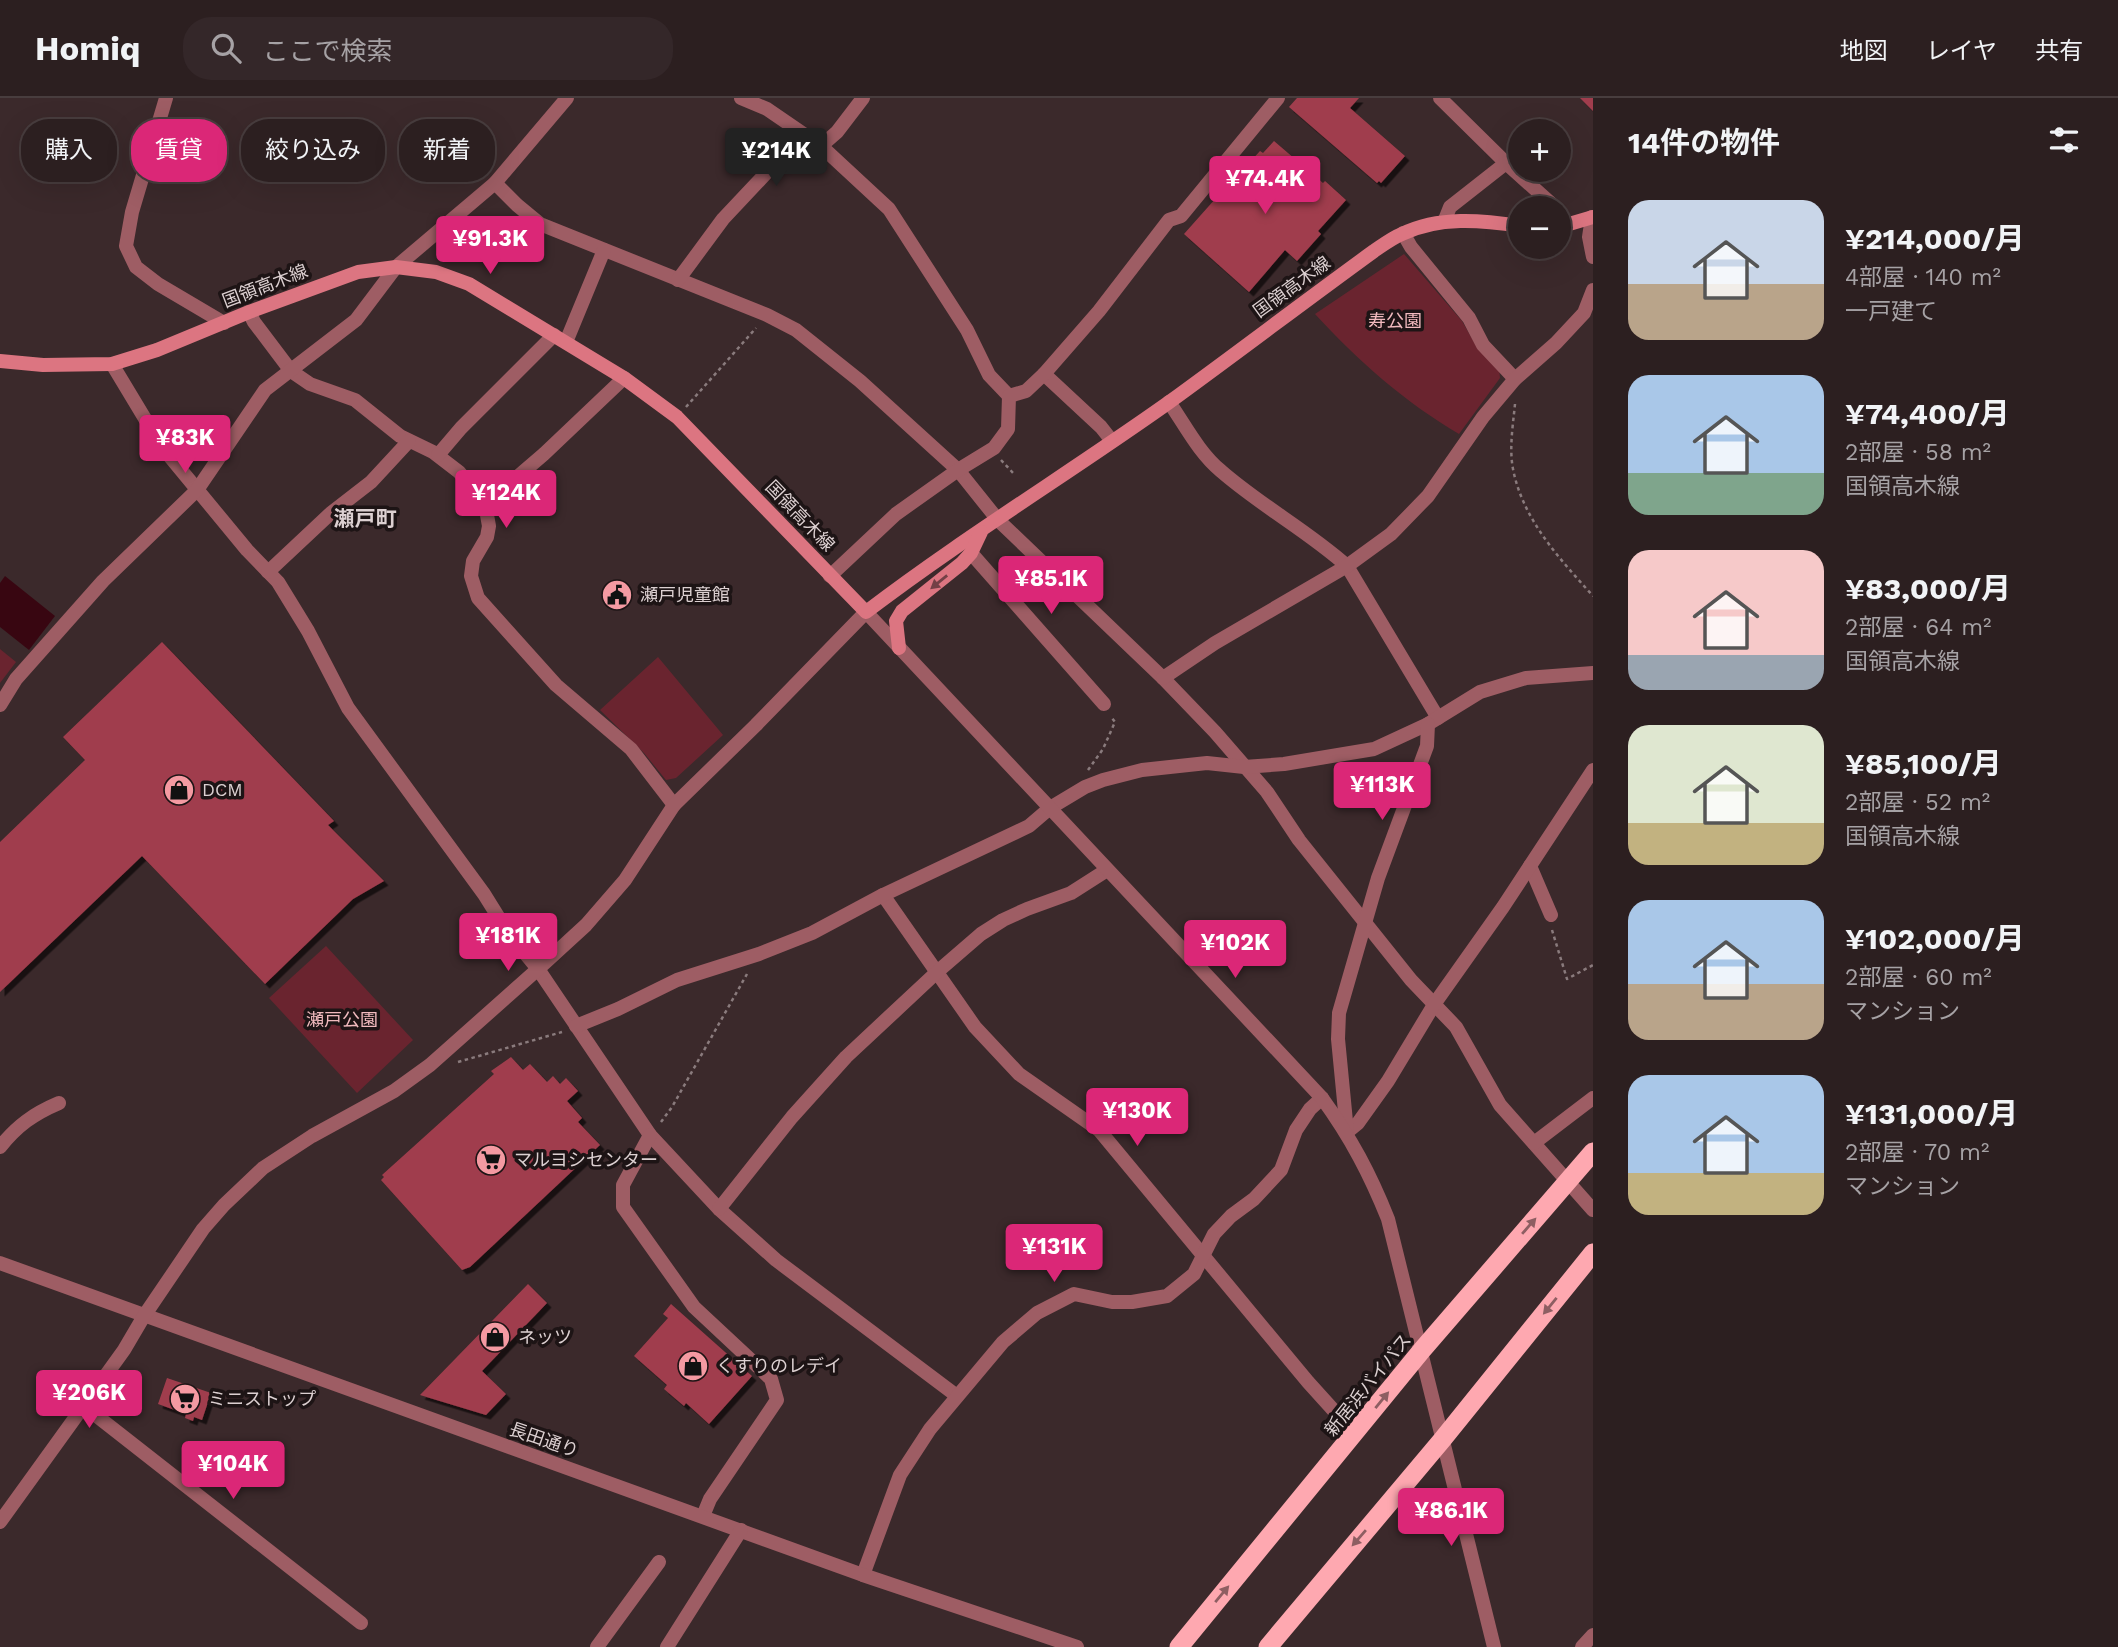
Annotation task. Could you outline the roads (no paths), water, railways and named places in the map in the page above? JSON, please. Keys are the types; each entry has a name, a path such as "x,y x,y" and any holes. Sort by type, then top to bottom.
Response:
{"highway":[{"name":"新居浜バイパス","path":"1179,1647 1422,1350 1593,1152"},
{"path":"1268,1647 1443,1440 1593,1252"}],"main road":[{"path":"1571,220 1593,217"},
{"name":"国領高木線","path":"0,361 43,365 112,364 157,350 249,312 358,272 397,267 436,272 469,284 624,378 677,417 866,612 1169,402 1374,251 1403,233 1444,222 1480,220 1508,224"},
{"path":"899,648 896,621 902,611 962,563 971,553 982,530"}],"street":[{"path":"166,98 132,212 125,246 136,267 158,284 224,323"},
{"path":"0,705 16,679 103,581 197,490 265,390 356,320 397,267 495,183 567,98"},
{"path":"741,98 768,109 821,146 889,209 967,330 989,375 1009,396 1008,429 994,447 896,514 830,576"},
{"path":"678,280 723,219 770,169 821,146 837,132 863,98"},
{"path":"1009,396 1026,391 1044,374 1099,311 1168,220 1181,216 1278,98"},
{"path":"1440,98 1543,196"},
{"path":"1444,222 1450,207 1506,163"},
{"path":"495,183 540,224 796,330 860,381 958,470 998,520 1163,678 1266,792 1299,839 1411,980 1456,1027 1500,1105 1593,1210"},
{"path":"1593,217 1589,237 1593,263"},
{"path":"1403,233 1411,247 1469,318 1483,345 1515,379"},
{"path":"438,455 461,428 560,339 604,250"},
{"path":"1163,678 1214,643 1347,566 1391,534 1427,496 1483,417 1515,379 1556,343 1584,313 1593,290"},
{"path":"249,312 291,371 310,384 355,400 409,441 438,455 459,471 486,504 489,526 487,537 473,561 471,576 478,598 556,685 631,749 674,805"},
{"path":"112,364 162,447 278,582 308,631 348,708 484,894 509,934 538,969 650,1135 719,1209 776,1260 957,1396"},
{"path":"1044,374 1101,427 1112,441"},
{"path":"486,504 544,454 624,378"},
{"path":"1169,402 1202,451 1220,471 1328,549 1347,566 1433,721 1427,746 1378,878 1339,1013 1338,1039 1347,1132"},
{"path":"268,572 331,513 371,482 409,441"},
{"path":"971,553 1104,704"},
{"path":"0,1522 124,1350 203,1229 224,1205 263,1168 312,1136 394,1091 430,1065 586,925 625,880 674,805 866,612 1322,1098 1347,1132 1369,1173 1388,1219 1494,1647"},
{"path":"576,1026 677,980 759,954 812,933 883,895 1029,826 1051,808 1085,787 1142,770 1207,763 1244,767 1284,764 1374,749 1433,721 1480,692 1526,678 1593,673"},
{"path":"1347,1132 1358,1123 1388,1081 1435,1003 1593,770"},
{"path":"1530,866 1551,915"},
{"path":"719,1209 792,1117 846,1057 937,972 981,934 1003,920 1071,893 1107,870"},
{"path":"883,895 975,1027 1019,1074 1099,1130 1308,1382 1355,1434"},
{"path":"863,1575 900,1475 930,1429 1003,1342 1037,1313 1074,1293 1122,1302 1167,1296 1194,1274 1214,1234 1231,1216 1254,1199 1281,1170 1296,1130 1310,1109 1322,1098"},
{"path":"1534,1143 1593,1098"},
{"path":"0,1147 16,1127 36,1113 59,1103"},
{"path":"650,1135 623,1185 623,1207 694,1307 771,1379 777,1401 710,1499 703,1516"},
{"name":"長田通り","path":"0,1264 863,1575 1070,1646"},
{"path":"84,1406 361,1623"},
{"path":"667,1647 741,1530"},
{"path":"597,1647 659,1562"},
{"path":"1582,1647 1593,1635"}],"place":[{"name":"瀬戸児童館","path":"617,595"},
{"name":"DCM","path":"179,790"},
{"name":"マルヨシセンター","path":"491,1160"},
{"name":"ネッツ","path":"495,1337"},
{"name":"くすりのレデイ","path":"693,1366"},
{"name":"ミニストップ","path":"185,1399"}],"district":[{"name":"瀬戸町","path":"365,519"}],"park label":[{"name":"寿公園","path":"1395,321"},
{"name":"瀬戸公園","path":"342,1020"}]}
